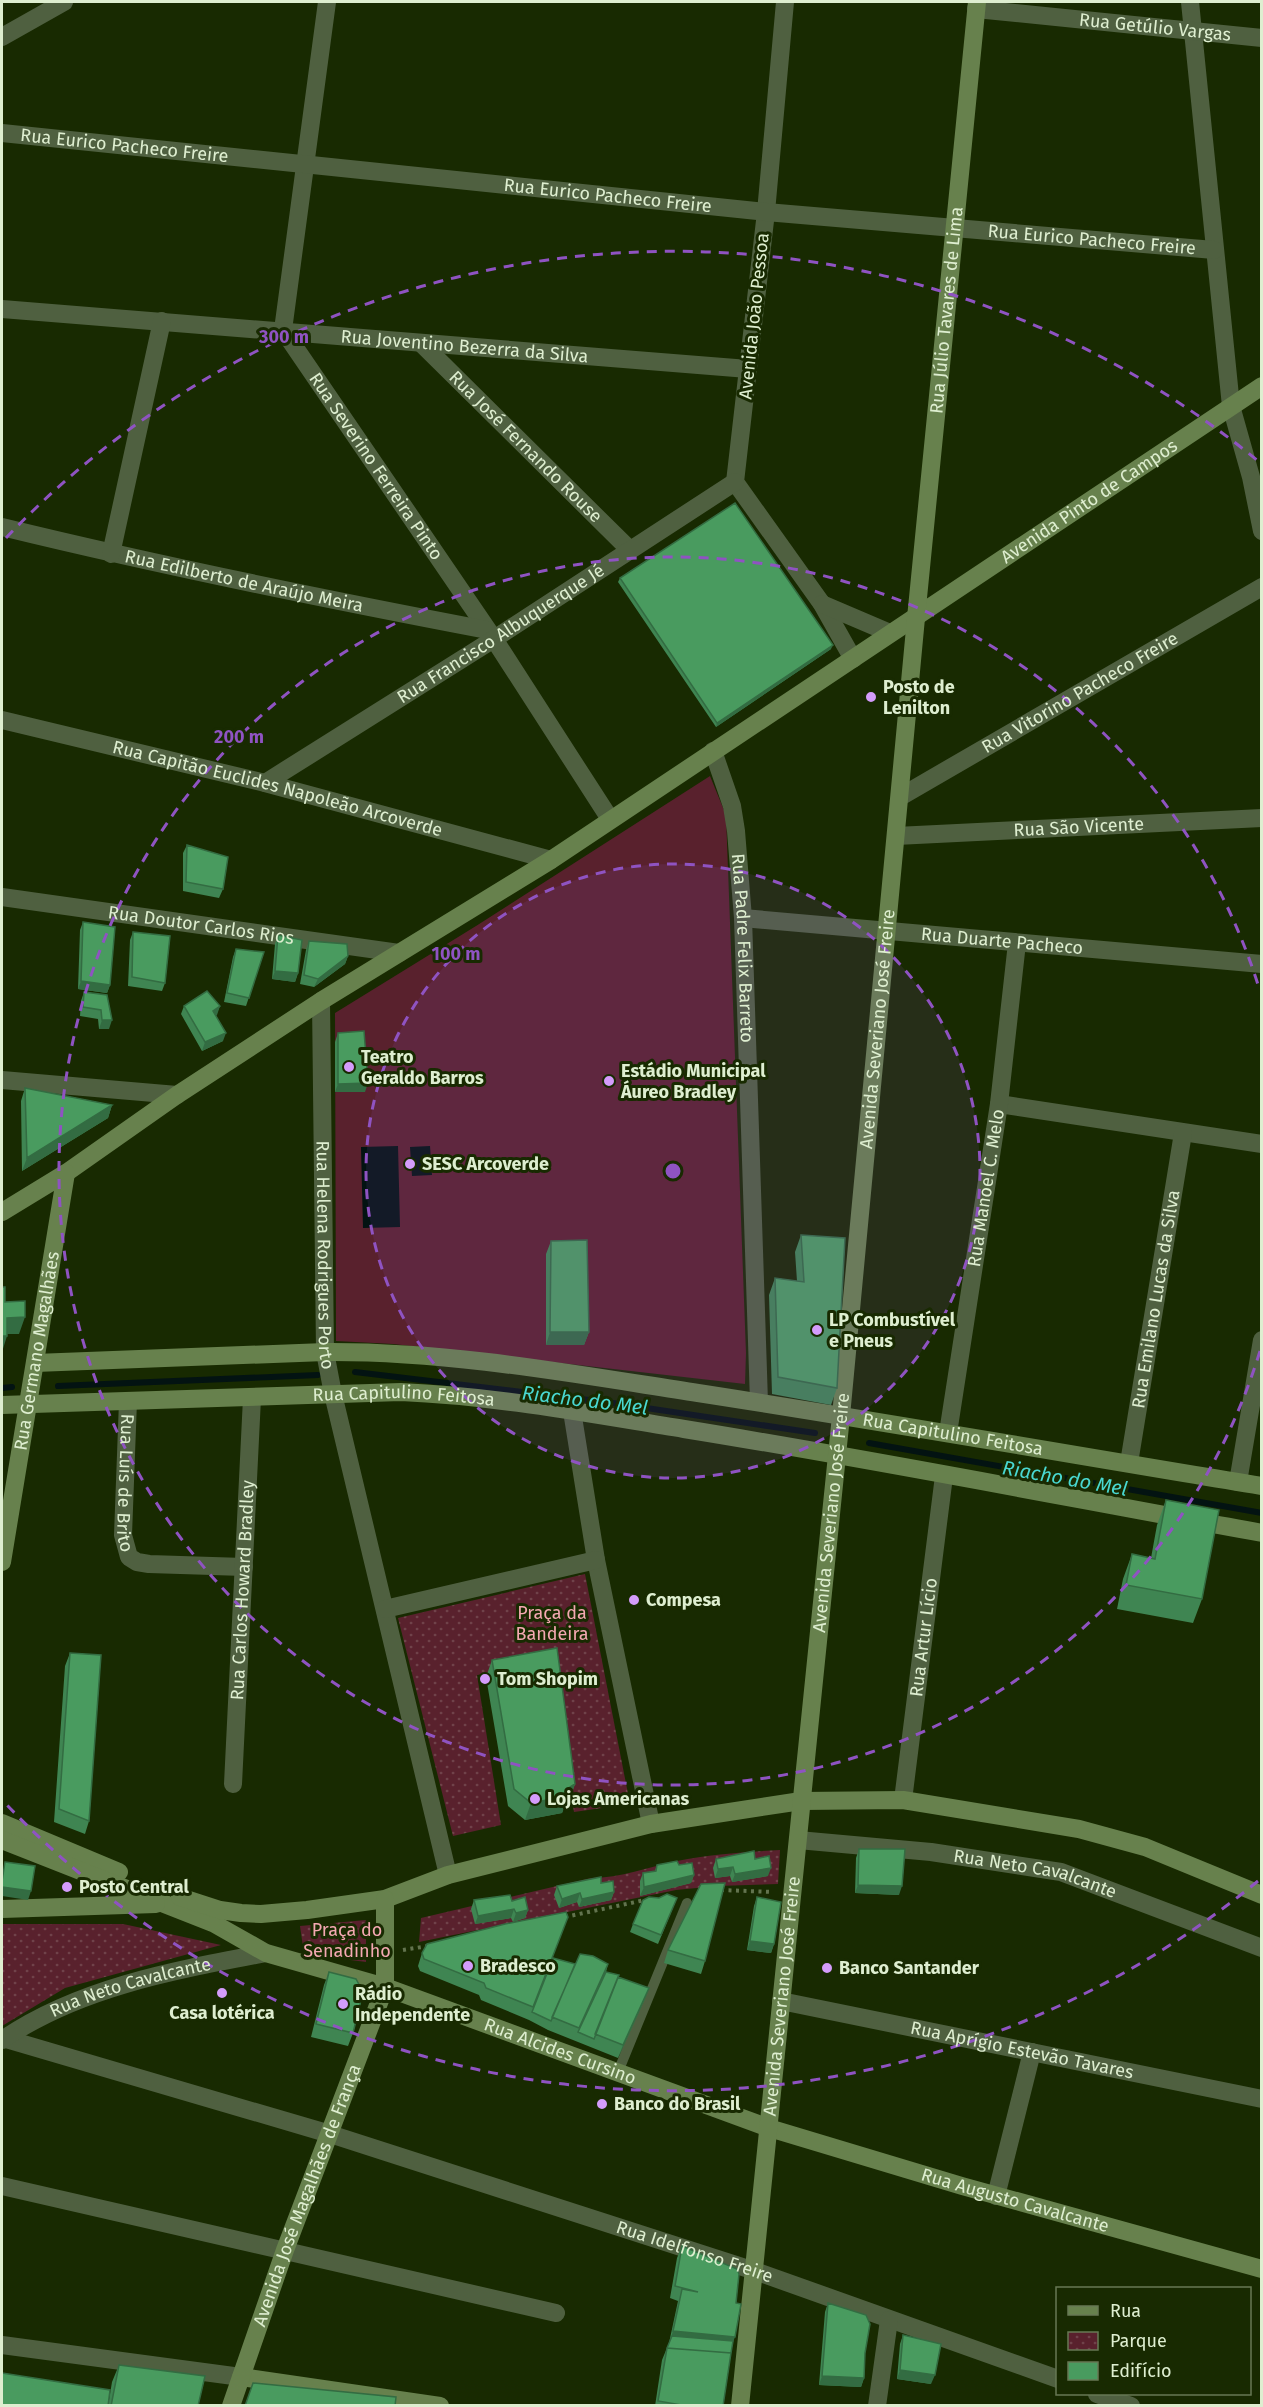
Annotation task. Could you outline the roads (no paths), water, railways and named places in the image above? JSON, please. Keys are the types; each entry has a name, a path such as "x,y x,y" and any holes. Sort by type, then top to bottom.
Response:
{"street":[{"path":"2,37 64,2"},
{"path":"283,330 327,2"},
{"name":"Avenida João Pessoa","path":"735,482 766,212 785,2"},
{"path":"1190,2 1232,406 1251,477 1262,531"},
{"name":"Rua Getúlio Vargas","path":"977,5 1262,38"},
{"name":"Rua Júlio Tavares de Lima","path":"916,618 977,5"},
{"name":"Rua Eurico Pacheco Freire","path":"2,134 305,163 766,212 1214,250"},
{"name":"Rua Joventino Bezerra da Silva","path":"2,309 748,369"},
{"path":"111,554 162,321"},
{"name":"Rua Severino Ferreira Pinto","path":"283,330 490,634 610,819"},
{"name":"Rua José Fernando Rouse","path":"422,344 630,550"},
{"name":"Avenida Pinto de Campos","path":"2,1212 66,1173 177,1095 321,1001 551,860 1262,386"},
{"path":"735,482 822,604 853,659"},
{"name":"Rua Francisco Albuquerque Jé","path":"265,783 490,634 630,550 735,482"},
{"name":"Rua Edilberto de Araújo Meira","path":"2,527 111,554 490,634"},
{"name":"Rua Vitorino Pacheco Freire","path":"900,797 1262,587"},
{"path":"822,604 890,633"},
{"name":"Avenida Severiano José Freire","path":"741,2406 841,1416 916,618"},
{"name":"Rua Capitão Euclides Napoleão Arcoverde","path":"2,720 265,783 551,860"},
{"name":"Rua Padre Felix Barreto","path":"713,751 732,806 743,918 759,1402"},
{"name":"Rua São Vicente","path":"896,836 1262,818"},
{"name":"Rua Doutor Carlos Rios","path":"2,897 399,953"},
{"name":"Rua Duarte Pacheco","path":"743,918 1262,964"},
{"name":"Rua Manoel C. Melo","path":"948,1433 999,1104 1017,943"},
{"name":"Rua Helena Rodrigues Porto","path":"321,1001 325,1352 385,1609"},
{"path":"2,1080 177,1095"},
{"path":"999,1104 1262,1144"},
{"name":"Rua Emilano Lucas da Silva","path":"1129,1463 1182,1133"},
{"name":"Rua Germano Magalhães","path":"2,1562 66,1173"},
{"path":"1238,1482 1262,1340"},
{"name":"Rua Capitulino Feitosa","path":"35,1363 325,1352 461,1358 759,1402 1262,1486"},
{"name":"Rua Capitulino Feitosa","path":"2,1405 432,1393 572,1411 836,1454 944,1476 1262,1533"},
{"name":"Rua Carlos Howard Bradley","path":"233,1784 252,1398"},
{"name":"Rua Luís de Brito","path":"128,1401 123,1535 129,1557 137,1562 149,1564 243,1567"},
{"path":"572,1411 596,1560 651,1824"},
{"name":"Rua Artur Lício","path":"903,1800 944,1476"},
{"path":"448,1875 385,1609 596,1560"},
{"path":"2,1823 159,1889 220,1910 261,1914 385,1899 448,1875 651,1824 801,1801 903,1800 1079,1829 1145,1847 1262,1895"},
{"name":"Rua Neto Cavalcante","path":"798,1839 931,1852 1061,1872 1262,1948"},
{"name":"Rua Alcides Cursino","path":"2,1840 213,1923 266,1953 385,1987 769,2128"},
{"path":"385,1899 385,1987"},
{"path":"2,1909 165,1904"},
{"name":"Rua Neto Cavalcante","path":"2,2039 66,2006 136,1981 266,1953"},
{"name":"Avenida José Magalhães de França","path":"231,2406 285,2250 385,1987"},
{"name":"Rua Aprígio Estevão Tavares","path":"781,2001 1262,2098"},
{"name":"Rua Idelfonso Freire","path":"2,2039 330,2134 755,2271 1056,2378"},
{"path":"996,2196 1032,2052"},
{"name":"Rua Augusto Cavalcante","path":"769,2128 996,2196 1262,2269"},
{"path":"2,2186 556,2313"},
{"path":"877,2406 889,2320"},
{"path":"2,2345 440,2406"},
{"path":"1100,2395 1131,2406"}],"lane":[{"path":"618,2072 687,1903"}],"waterway":[{"name":"Riacho do Mel","path":"355,1372 606,1402 815,1433"},
{"name":"Riacho do Mel","path":"58,1386 318,1375"},
{"name":"Riacho do Mel","path":"2,1388 12,1387"},
{"name":"Riacho do Mel","path":"869,1443 1262,1513"}],"place":[{"name":"Posto de Lenilton","path":"871,697"},
{"name":"Teatro Geraldo Barros","path":"349,1067"},
{"name":"Estádio Municipal Áureo Bradley","path":"609,1081"},
{"name":"SESC Arcoverde","path":"410,1164"},
{"name":"LP Combustível e Pneus","path":"817,1330"},
{"name":"Compesa","path":"634,1600"},
{"name":"Tom Shopim","path":"485,1679"},
{"name":"Lojas Americanas","path":"535,1799"},
{"name":"Posto Central","path":"67,1887"},
{"name":"Bradesco","path":"468,1966"},
{"name":"Banco Santander","path":"827,1968"},
{"name":"Casa lotérica","path":"222,1993"},
{"name":"Rádio Independente","path":"343,2004"},
{"name":"Banco do Brasil","path":"602,2104"}],"park label":[{"name":"Praça da Bandeira","path":"552,1623"},
{"name":"Praça do Senadinho","path":"347,1940"}]}
